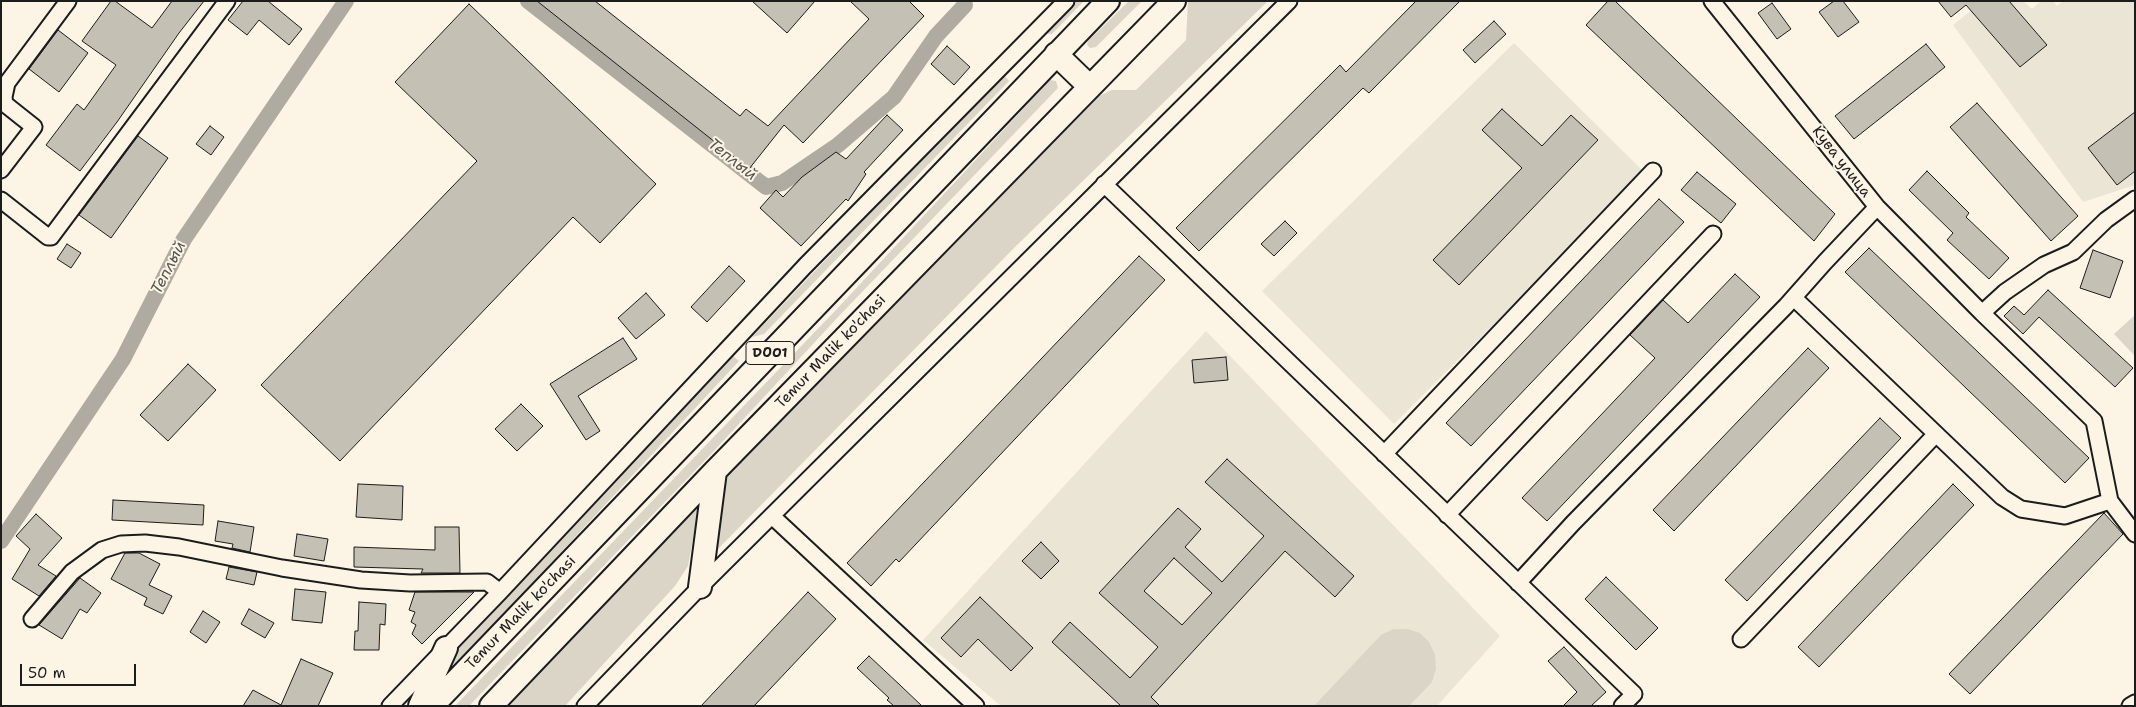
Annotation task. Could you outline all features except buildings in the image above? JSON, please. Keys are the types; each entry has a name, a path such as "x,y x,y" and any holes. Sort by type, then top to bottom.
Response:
{"highway":[{"name":"Temur Malik ko'chasi","path":"432,706 1108,1"},
{"name":"Temur Malik ko'chasi","path":"491,706 715,471 1174,1"},
{"path":"1056,54 1089,86"},
{"path":"700,587 715,471"},
{"path":"420,706 446,648"}],"street":[{"path":"1,170 34,127 5,104 4,82 68,1"},
{"path":"1,200 48,237 52,237 227,1"},
{"path":"390,706 500,592 805,266 1066,1"},
{"path":"585,706 700,587 1289,1"},
{"name":"Кува улица","path":"1712,1 1877,207 1982,313 2094,421 2110,501"},
{"path":"1384,454 1654,171"},
{"path":"1104,184 1634,694 1622,706"},
{"path":"1982,313 2005,292 2044,265 2073,252 2106,220 2135,199"},
{"path":"1518,583 1573,523 1794,298 1877,207"},
{"path":"1447,515 1713,234"},
{"path":"1794,298 2002,497 2021,509 2065,516 2110,501 2135,534"},
{"path":"1741,639 1936,434"},
{"path":"772,516 976,706"},
{"path":"32,619 72,572 102,550 120,544 144,543 179,547 282,568 361,580 410,583 487,582 500,592"},
{"path":"2130,706 2135,703"}],"shaded area":[{"path":"1076,1 1084,1 1052,34 1044,33"},
{"path":"1129,1 1142,1 1096,47 1090,48 1087,45 1088,41"},
{"path":"1188,1 1268,1 1015,247 712,555 726,478 1099,96 1112,90 1136,90 1186,40"},
{"path":"1983,1 2023,1 2032,9 2041,1 2053,1 2057,6 2063,1 2135,1 2135,185 2083,202 1953,25"},
{"path":"1514,43 1645,173 1394,424 1262,291"},
{"path":"1003,74 1009,81 764,334 752,337"},
{"path":"1050,80 1056,81 1058,88 839,316 713,452 469,706 455,706 834,312"},
{"path":"2135,315 2135,356 2114,334"},
{"path":"1206,331 1500,636 1437,706 1001,706 923,640"},
{"path":"732,355 739,361 510,607 439,679 462,641"},
{"path":"699,507 688,566 675,586 565,706 509,706 576,633"},
{"path":"1393,629 1407,629 1420,633 1429,642 1435,655 1436,669 1432,682 1409,706 1314,706 1381,635"}],"waterway":[{"name":"Теплый","path":"1,541 123,359 184,239 346,1"},
{"name":"Теплый","path":"528,1 766,187 782,183 838,145 894,97 936,36 965,5"}]}
